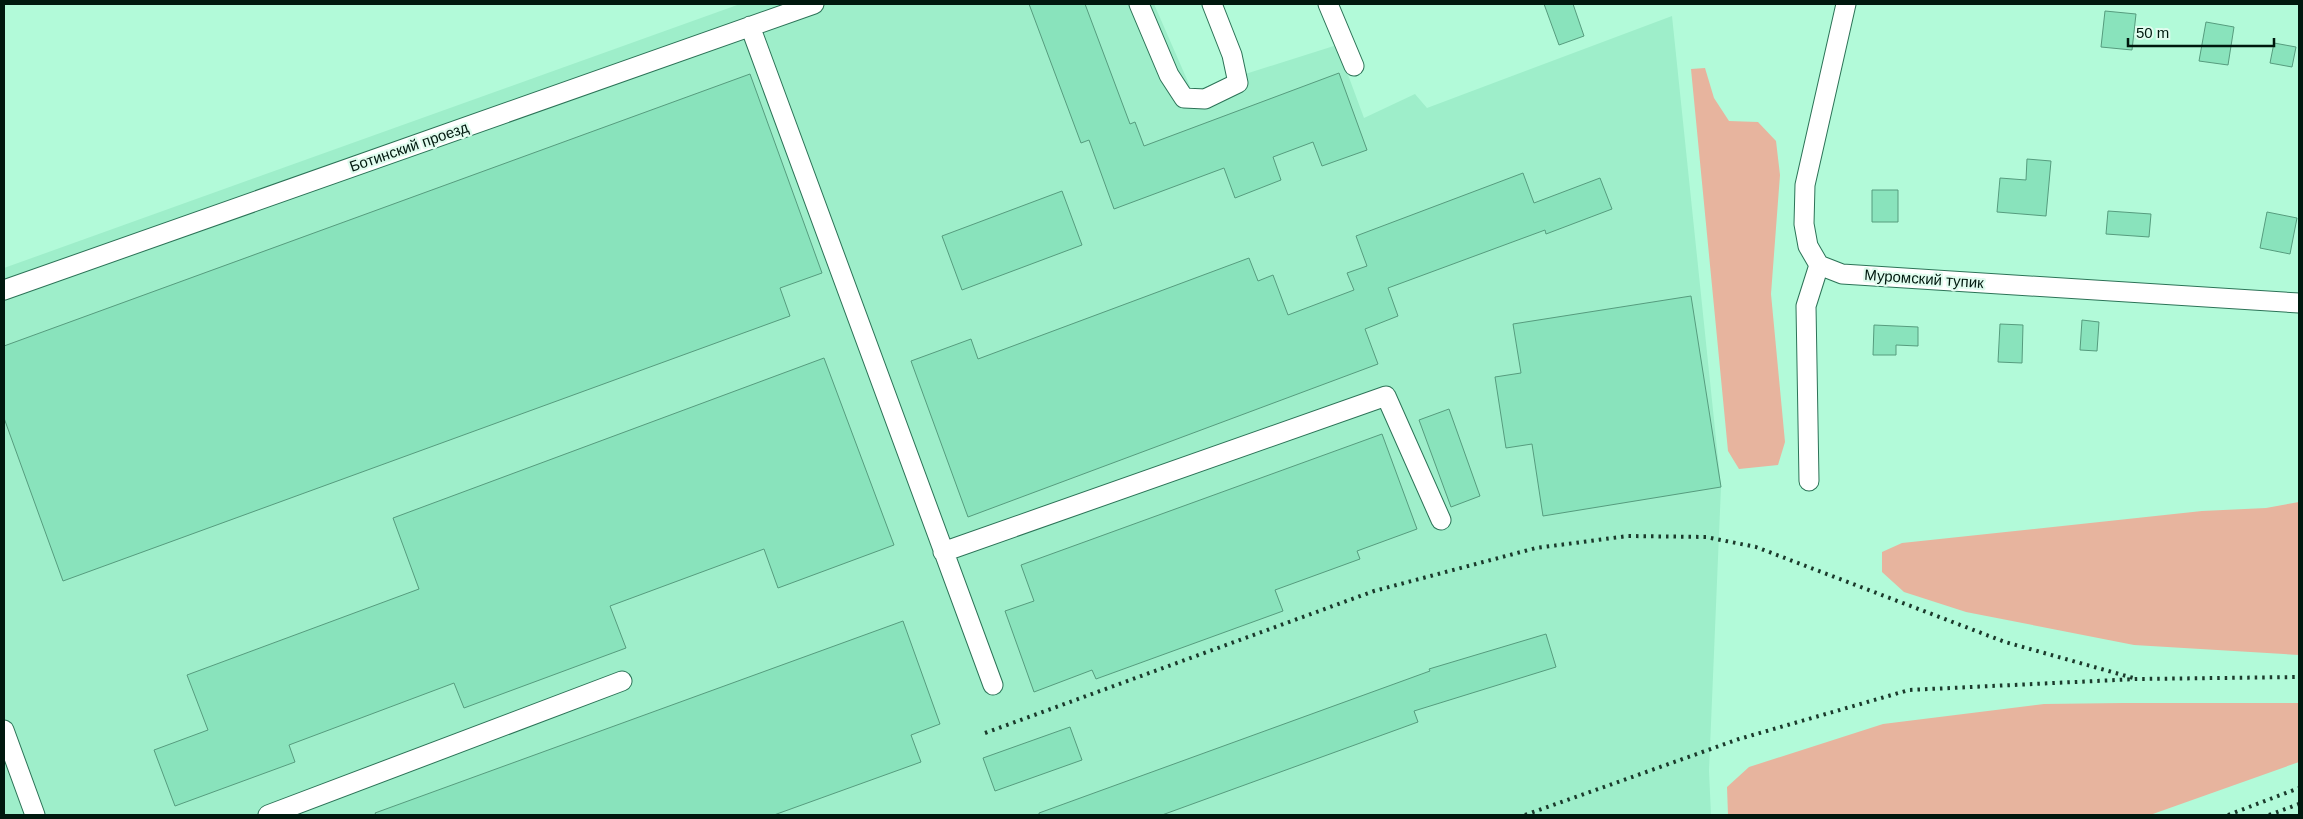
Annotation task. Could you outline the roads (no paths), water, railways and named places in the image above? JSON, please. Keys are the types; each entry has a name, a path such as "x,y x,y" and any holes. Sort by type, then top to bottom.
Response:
{"street":[{"name":"Ботинский проезд","path":"4,290 814,4"},
{"path":"1139,4 1169,75 1184,98 1205,99 1238,82 1232,55 1212,4"},
{"path":"1328,4 1354,66"},
{"path":"1810,482 1806,306 1819,265 1808,246 1804,224 1805,185 1846,4"},
{"path":"750,26 992,685"},
{"name":"Муромский тупик","path":"1819,265 1842,274 2299,303"},
{"path":"944,552 1386,396 1441,520"},
{"path":"268,815 622,682"},
{"path":"4,730 35,815"}],"railway":[{"path":"985,733 1374,591 1536,548 1628,536 1706,537 1756,547 2005,642 2137,679"},
{"path":"1525,815 1739,739 1909,690 2137,679 2299,677"},
{"path":"2228,815 2299,788"},
{"path":"2269,815 2299,804"}]}
